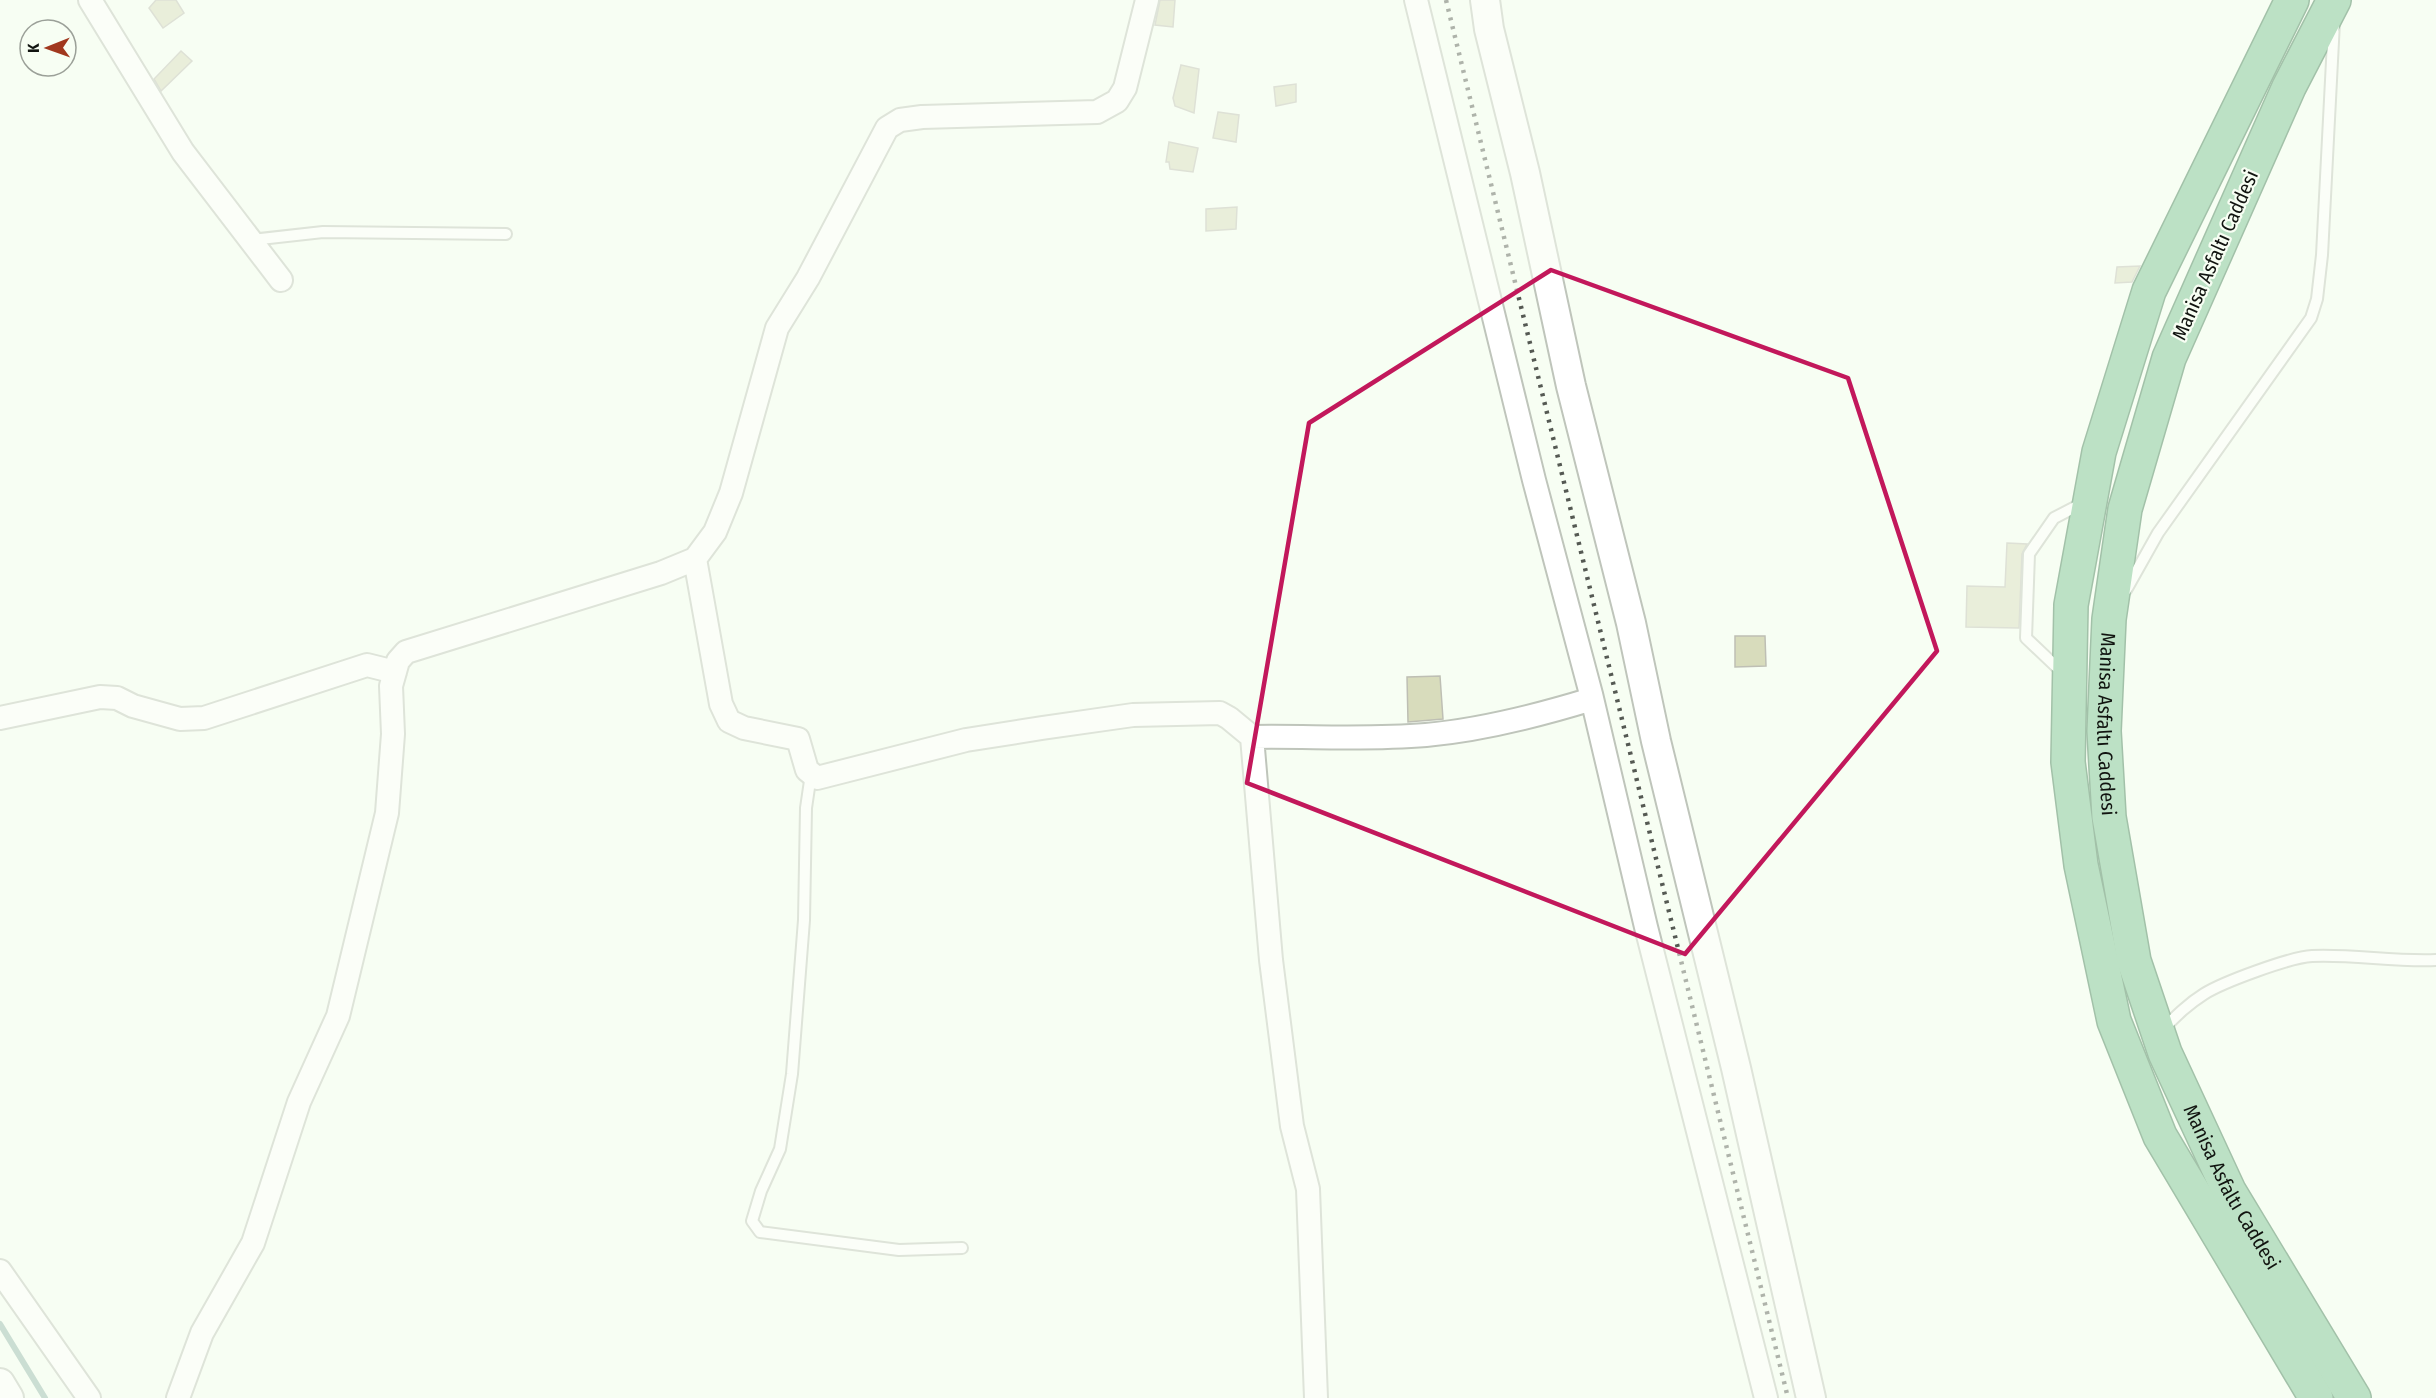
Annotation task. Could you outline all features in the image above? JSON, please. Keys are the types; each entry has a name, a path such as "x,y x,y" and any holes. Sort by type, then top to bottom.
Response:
{"highway":[{"name":"Manisa Asfaltı Caddesi","path":"2292,0 2149,291 2099,452 2071,605 2068,762 2081,865 2114,1021 2160,1136 2316,1398"},
{"name":"Manisa Asfaltı Caddesi","path":"2335,0 2289,87 2169,358 2125,509 2109,619 2104,731 2109,817 2134,961 2159,1033 2229,1191 2355,1398"}],"street":[{"path":"90,0 183,152 281,280"},
{"path":"178,1398 202,1334 253,1243 299,1102 338,1016 387,813 393,734 391,686 398,661 406,652 661,573 695,559 715,532 731,492 777,328 808,279 887,128 900,120 922,117 1097,112 1117,101 1125,88 1147,0"},
{"path":"1416,0 1534,480 1592,699 1646,927 1766,1398"},
{"path":"1485,0 1489,29 1525,173 1570,387 1631,623 1656,741 1736,1068 1811,1398"},
{"path":"695,559 721,704 729,721 744,728 798,739 807,770 817,778 966,740 1133,715 1220,713 1252,737 1428,735 1545,713 1592,699"},
{"path":"0,718 100,697 117,698 133,706 180,719 204,718 367,665 395,672"},
{"path":"1252,737 1271,960 1292,1126 1308,1189 1316,1398"},
{"path":"0,1271 89,1398"},
{"path":"0,1383 9,1398"}],"lane":[{"path":"2109,619 2158,533 2311,318 2317,299 2322,255 2335,0"},
{"path":"251,240 323,232 506,234"},
{"path":"2070,679 2026,638 2029,554 2054,518 2091,499"},
{"path":"811,773 806,808 804,920 792,1074 780,1149 761,1191 752,1221 760,1232 773,1234 899,1250 962,1248"},
{"path":"2159,1033 2186,1006 2207,992 2283,963 2311,956 2401,961 2436,960"}],"highlighted area":[{"path":"1551,270 1848,378 1937,651 1685,954 1247,783 1309,423"}],"building":[{"path":"156,0 176,0 184,13 163,28 149,8"},
{"path":"1160,0 1175,0 1173,27 1155,25"},
{"path":"181,51 192,61 161,91 154,79"},
{"path":"1181,65 1199,69 1194,113 1175,106 1173,98"},
{"path":"1296,84 1296,102 1276,106 1274,87"},
{"path":"1218,112 1239,115 1236,142 1213,138"},
{"path":"1169,142 1198,148 1193,172 1170,169 1169,162 1166,162"},
{"path":"1237,207 1236,229 1206,231 1206,209"},
{"path":"2140,266 2132,282 2115,283 2117,267"},
{"path":"2007,543 2027,544 2022,554 2019,628 1966,627 1967,586 2005,587"},
{"path":"1735,636 1765,636 1766,666 1735,667"},
{"path":"1440,676 1443,719 1408,722 1407,677"}],"waterway":[{"path":"0,1324 45,1398"}],"railway":[{"path":"1446,0 1788,1398"}]}
